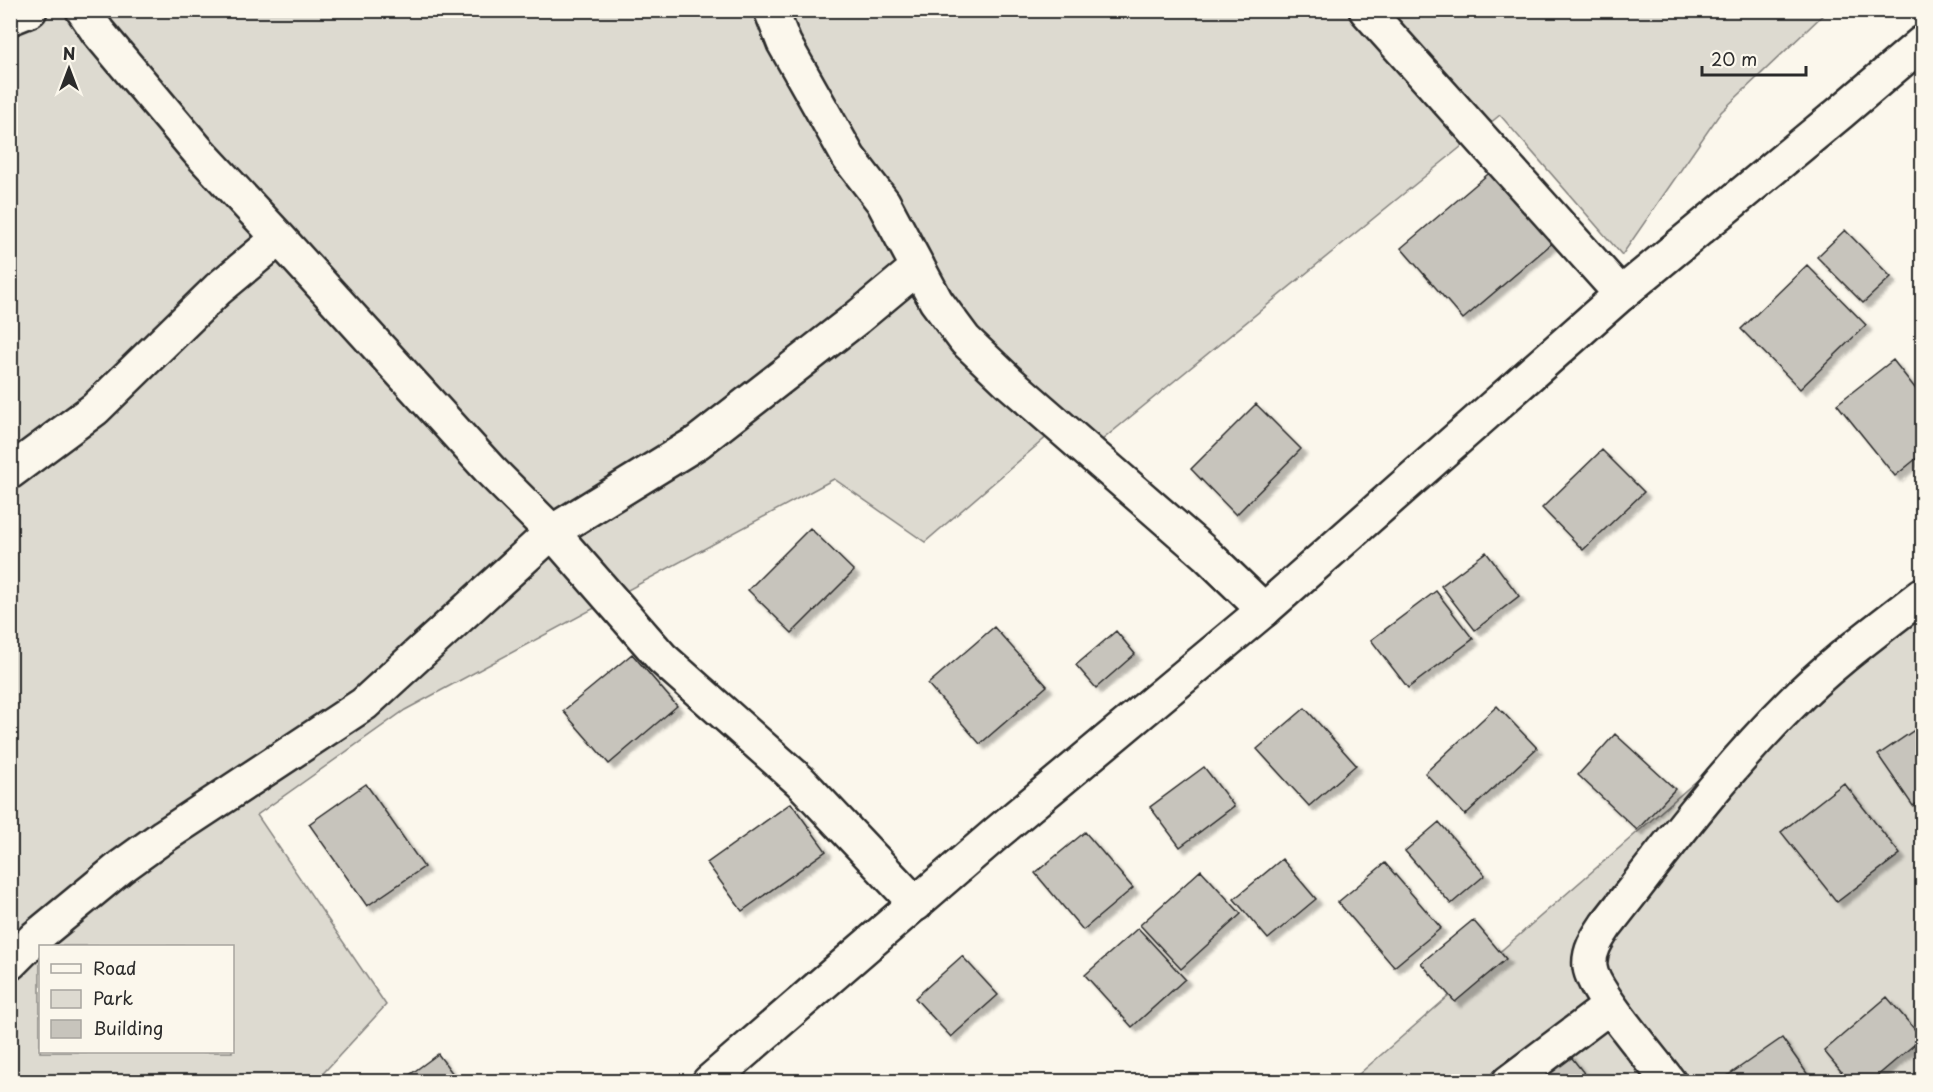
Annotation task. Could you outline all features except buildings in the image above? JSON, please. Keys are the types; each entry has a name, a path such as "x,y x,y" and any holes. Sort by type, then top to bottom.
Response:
{"street":[{"path":"10,18 30,10"},
{"path":"83,10 98,32 198,151 491,471 552,532 662,658 800,781 916,904"},
{"path":"771,10 784,43 843,147 883,202 936,301 965,340 1009,382 1206,554 1264,610"},
{"path":"1366,10 1621,294"},
{"path":"709,1082 998,832 1264,610 1621,294 1923,43"},
{"path":"10,472 96,409 218,289 279,238"},
{"path":"10,963 36,937 138,855 364,704 552,532 698,442 857,318 918,267"},
{"path":"1669,1082 1610,1006 1596,984 1590,968 1592,947 1606,924 1720,782 1790,705 1851,649 1923,595"},
{"path":"1509,1082 1610,1006"}],"green space":[{"path":"10,11 1827,11 1721,112 1622,255 1500,115 1091,449 1064,422 925,542 834,479 405,710 257,815 386,1005 315,1082 11,1081"},
{"path":"1922,585 1922,1081 1351,1081"}]}
